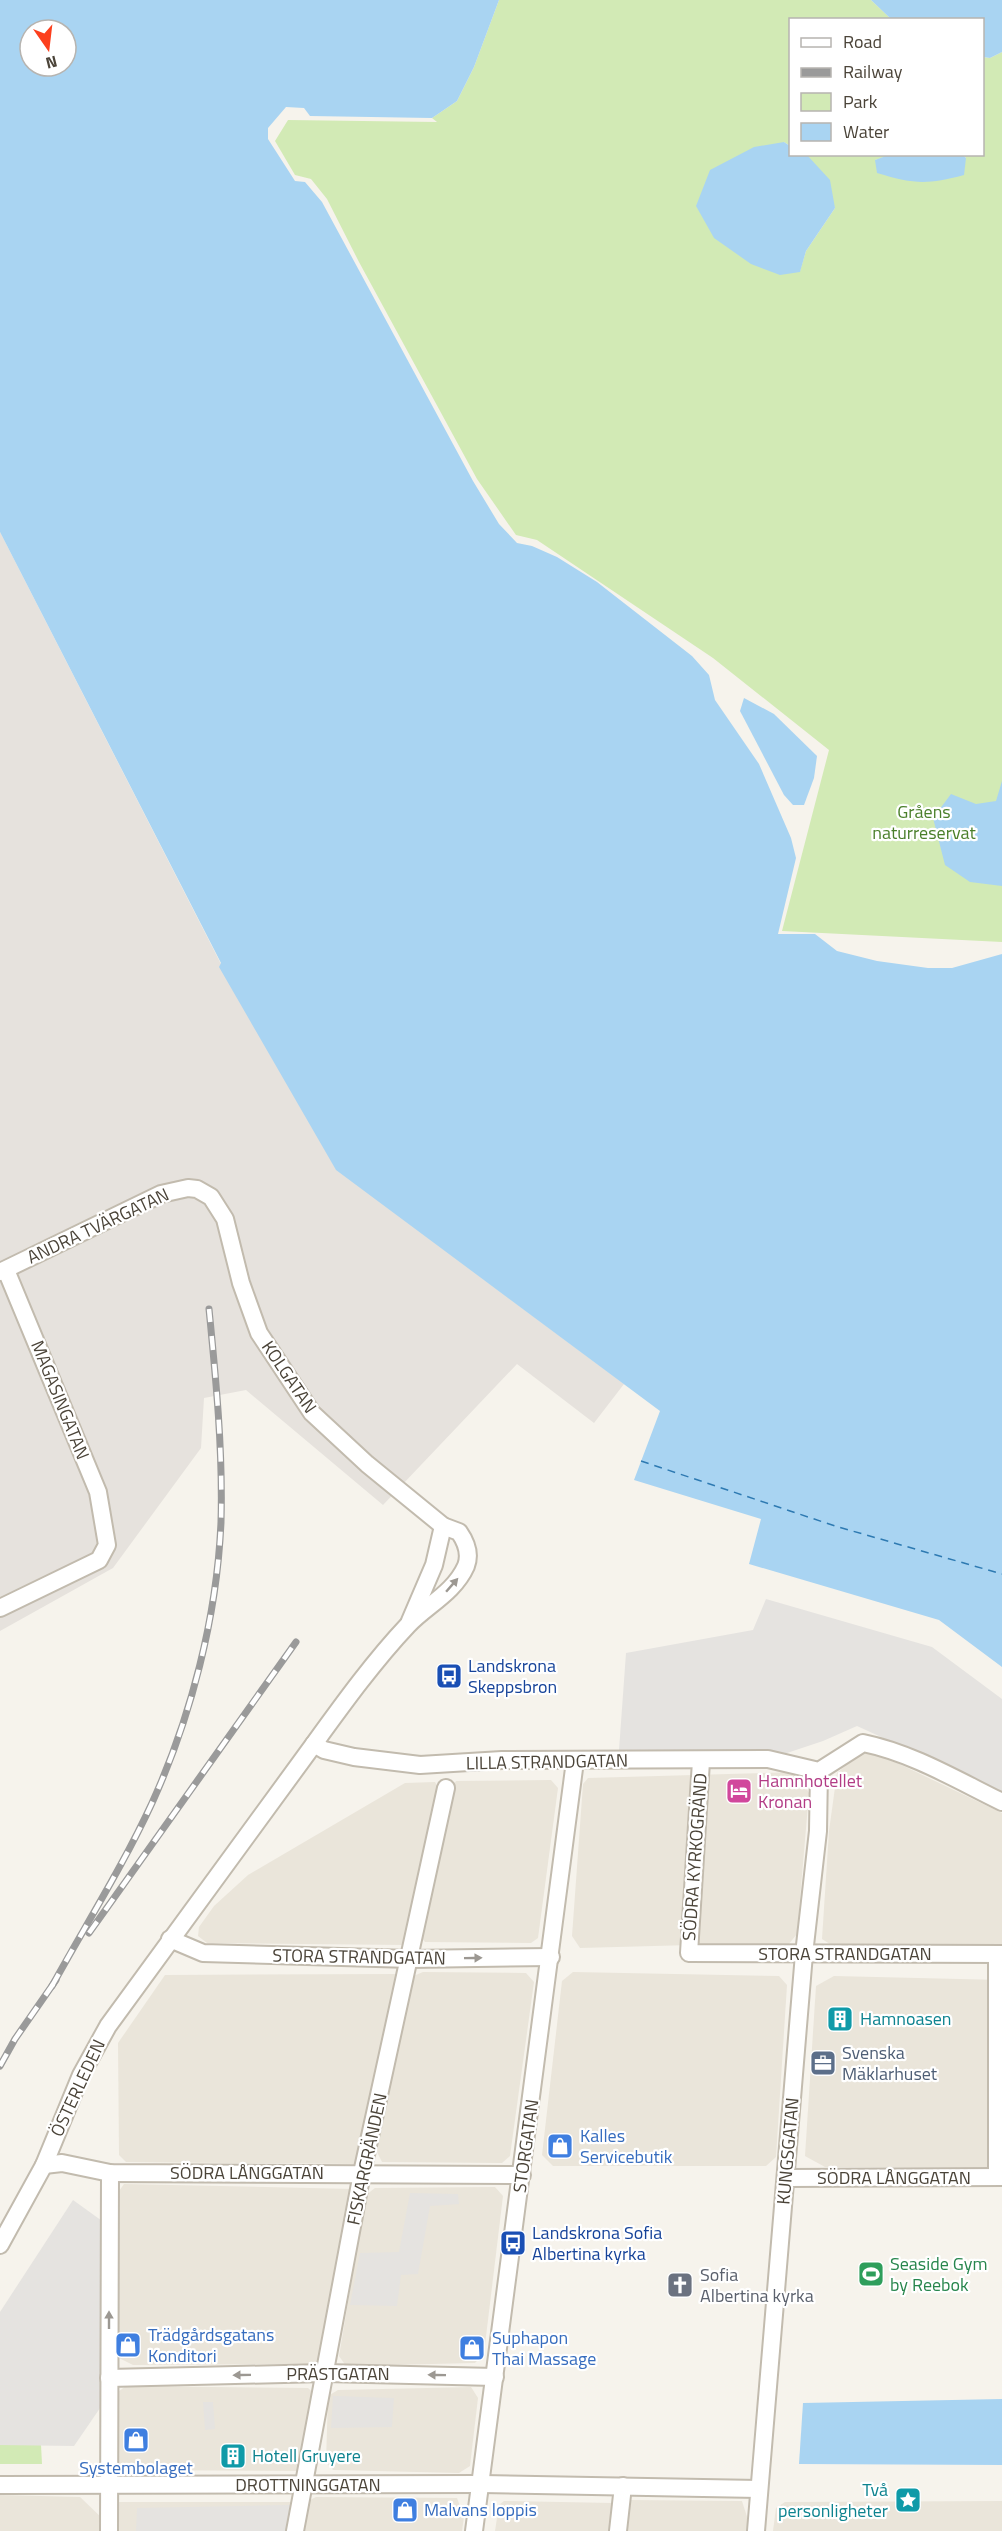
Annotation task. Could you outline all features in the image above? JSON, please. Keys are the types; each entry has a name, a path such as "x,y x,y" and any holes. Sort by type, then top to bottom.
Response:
{"street":[{"name":"ANDRA TVÄRGATAN","path":"3,1271 171,1190 197,1189 211,1197 223,1213"},
{"name":"KOLGATAN","path":"223,1213 241,1283 259,1333 312,1413 367,1464 443,1526 459,1532 465,1539 469,1556 466,1565 438,1601 409,1624 314,1744"},
{"name":"MAGASINGATAN","path":"0,1608 99,1560 107,1545 107,1533 98,1492 3,1271"},
{"name":"KOLGATAN","path":"409,1624 434,1565 443,1526"},
{"path":"819,1771 863,1743 888,1748 1002,1802"},
{"name":"LILLA STRANDGATAN","path":"314,1744 324,1750 354,1757 420,1765 502,1760 768,1759 819,1771"},
{"path":"170,1939 314,1744"},
{"name":"STORGATAN","path":"474,2531 482,2484 575,1761"},
{"name":"SÖDRA KYRKOGRÄND","path":"688,1953 701,1761"},
{"name":"KUNGSGATAN","path":"756,2531 804,1954 818,1831 819,1771"},
{"name":"FISKARGRÄNDEN","path":"295,2531 362,2173 447,1788"},
{"name":"STORA STRANDGATAN","path":"170,1939 203,1953 411,1959 551,1957"},
{"name":"ÖSTERLEDEN","path":"0,2245 44,2165 81,2075 108,2026 170,1939"},
{"name":"STORA STRANDGATAN","path":"688,1953 1000,1954"},
{"path":"999,2177 1000,1954"},
{"name":"SÖDRA LÅNGGATAN","path":"44,2165 62,2163 110,2173 522,2175"},
{"path":"109,2531 110,2173"},
{"name":"SÖDRA LÅNGGATAN","path":"787,2178 999,2177"},
{"name":"PRÄSTGATAN","path":"109,2378 325,2373 495,2377"},
{"name":"DROTTNINGGATAN","path":"0,2484 482,2484 759,2489"},
{"path":"618,2531 623,2486"}],"shaded area":[{"path":"0,532 221,964 336,1169 624,1384 594,1423 517,1364 383,1505 246,1390 204,1398 201,1448 113,1568 0,1631"},
{"path":"766,1599 932,1647 1002,1699 1002,1792 857,1726 787,1753 619,1750 626,1653 753,1630"},
{"path":"866,1748 1002,1813 1002,1948 836,1948 822,1939 829,1831 837,1773"},
{"path":"797,1772 809,1793 797,1934 788,1945 580,1948 572,1936 583,1784 588,1778"},
{"path":"551,1780 558,1788 538,1938 531,1943 425,1942 421,1937 450,1791 456,1781"},
{"path":"435,1782 443,1795 404,1945 207,1943 198,1936 199,1927 214,1906 248,1875 405,1783"},
{"path":"423,1972 526,1973 534,1982 510,2156 502,2163 382,2162 377,2152 411,1977"},
{"path":"573,1972 779,1976 787,1985 776,2157 766,2166 553,2166 542,2155 562,1981"},
{"path":"398,1974 357,2164 126,2162 119,2155 118,2043 165,1975"},
{"path":"834,1976 1002,1980 1002,2168 825,2167 805,2156 816,1986"},
{"path":"124,2184 354,2189 323,2355 315,2364 133,2365 119,2358 117,2194"},
{"path":"495,2187 503,2196 484,2353 475,2363 346,2366 339,2356 366,2195 375,2188"},
{"path":"410,2193 458,2194 459,2204 430,2206 418,2274 401,2275 397,2306 350,2305 360,2253 399,2252"},
{"path":"73,2200 109,2226 109,2395 74,2446 0,2445 0,2312"},
{"path":"126,2386 308,2388 317,2396 299,2471 127,2470 119,2467 115,2394"},
{"path":"471,2387 478,2398 470,2466 459,2473 333,2470 326,2462 328,2396 338,2390"},
{"path":"333,2396 394,2398 392,2427 331,2428"},
{"path":"203,2402 213,2402 215,2429 205,2430"},
{"path":"0,2495 80,2497 105,2521 105,2531 0,2531"},
{"path":"316,2497 457,2498 464,2517 462,2531 298,2531 304,2503"},
{"path":"628,2500 742,2501 748,2520 747,2531 621,2531"},
{"path":"504,2501 614,2503 614,2531 495,2531 499,2505"},
{"path":"1002,2501 1002,2531 773,2531 776,2508 785,2502"},
{"path":"118,2502 292,2502 290,2531 117,2531"},
{"path":"292,2505 287,2531 136,2531 137,2508"}],"green space":[{"name":"Gråens naturreservat","path":"499,0 871,0 890,18 789,18 789,145 784,142 800,271 806,251 835,208 807,156 888,156 875,160 984,156 984,57 990,58 1002,52 1002,942 782,931 829,750 713,658 537,540 516,535 477,479 327,199 311,179 295,175 275,141 288,120 437,122 432,118 457,101 474,67"},
{"path":"0,2445 41,2445 42,2464 0,2464"}],"water":[{"path":"0,0 499,0 474,67 457,101 432,118 310,116 304,108 286,107 268,128 268,139 295,181 305,182 322,202 473,481 499,524 517,543 532,546 557,557 597,582 692,656 709,675 715,700 759,764 791,838 796,858 778,934 815,934 837,951 877,961 928,968 952,968 1002,954 1002,1667 939,1620 749,1564 761,1519 634,1480 660,1411 336,1170 219,967 221,963 0,532"},
{"path":"871,0 1002,0 1002,52 990,58 984,57 984,18 890,18"},
{"path":"784,142 789,145 789,156 808,156 830,180 835,208 806,251 800,272 780,275 751,264 714,238 696,206 710,170 754,147"},
{"path":"886,156 964,156 966,158 964,175 930,182 901,179 877,173 875,160"},
{"path":"744,698 774,714 817,756 814,778 804,805 793,805 784,795 740,711"},
{"path":"1002,781 1002,886 970,882 945,865 933,818 951,794 976,804 996,801"},
{"path":"1002,2399 1002,2465 799,2464 803,2403"}],"ferry route":[{"path":"641,1461 835,1526 1002,1574"}],"railway":[{"path":"52,1986 116,1873 152,1803 179,1736 200,1666 214,1594 221,1522 220,1442 209,1309"},
{"path":"89,1933 296,1642"},
{"path":"0,2066 15,2039 56,1980"}],"place":[{"name":"Landskrona Skeppsbron","path":"449,1676"},
{"name":"Hamnhotellet Kronan","path":"739,1791"},
{"name":"Hamnoasen","path":"840,2019"},
{"name":"Svenska Mäklarhuset","path":"823,2063"},
{"name":"Kalles Servicebutik","path":"560,2146"},
{"name":"Landskrona Sofia Albertina kyrka","path":"513,2243"},
{"name":"Seaside Gym by Reebok","path":"871,2274"},
{"name":"Sofia Albertina kyrka","path":"680,2285"},
{"name":"Trädgårdsgatans Konditori","path":"128,2345"},
{"name":"Suphapon Thai Massage","path":"472,2348"},
{"name":"Systembolaget","path":"136,2440"},
{"name":"Hotell Gruyere","path":"233,2456"},
{"name":"Två personligheter","path":"908,2500"},
{"name":"Malvans loppis","path":"405,2510"}]}
